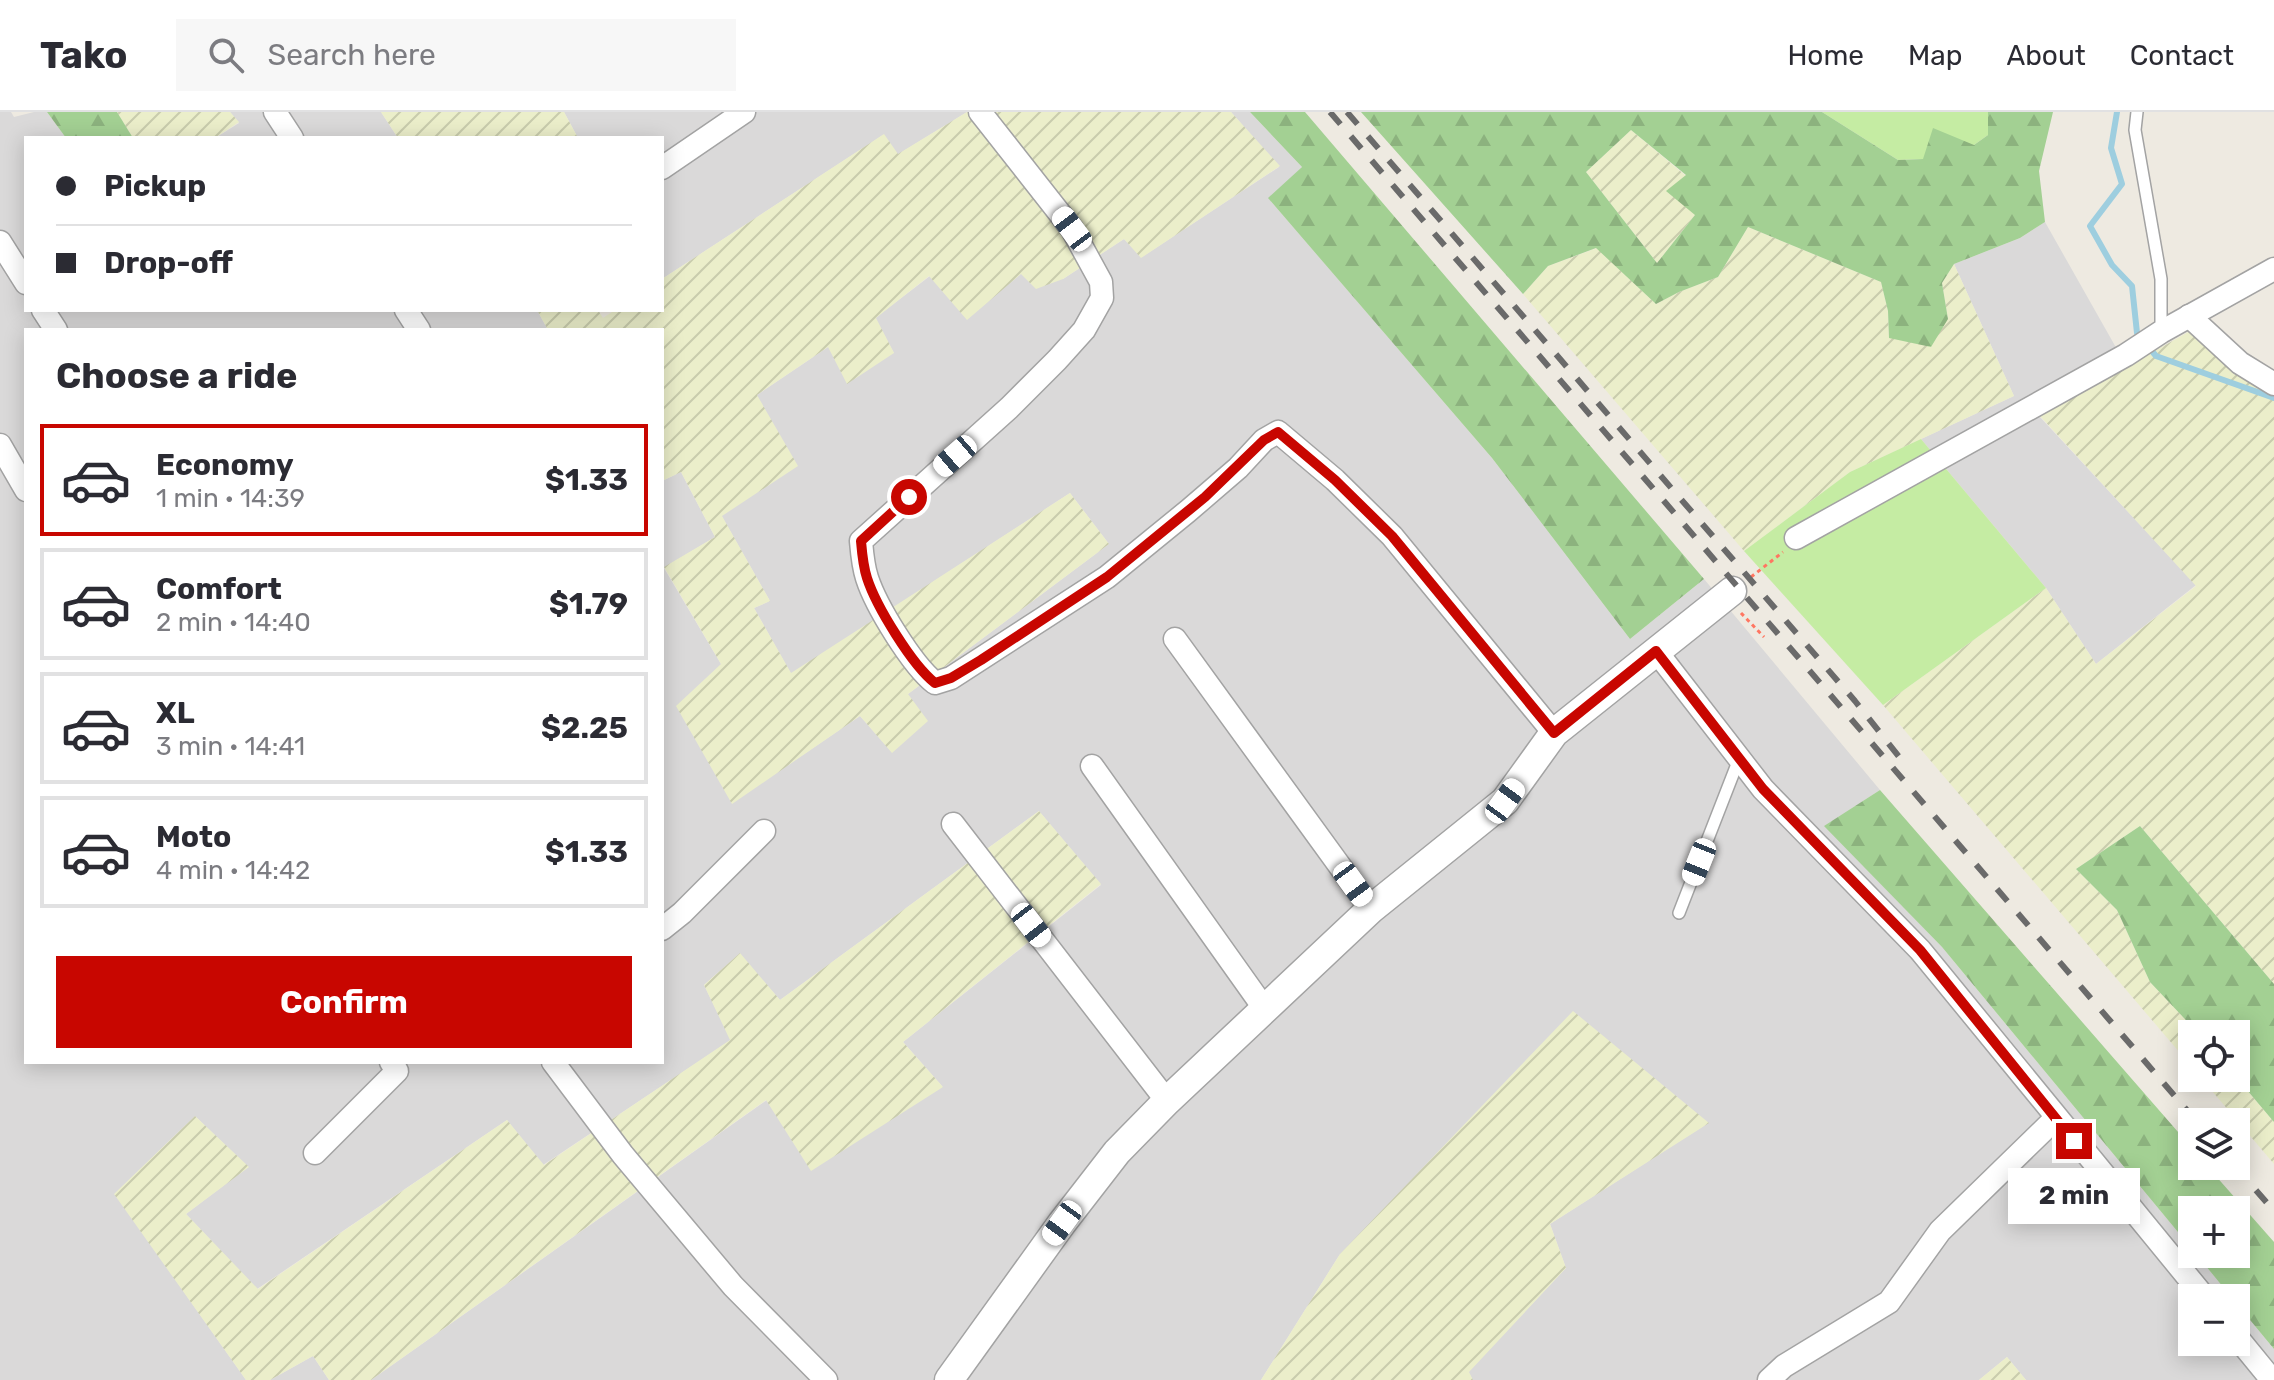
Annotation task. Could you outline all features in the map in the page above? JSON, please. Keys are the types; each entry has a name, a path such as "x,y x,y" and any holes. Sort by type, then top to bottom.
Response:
{"street":[{"path":"275,112 291,136"},
{"path":"664,167 744,112"},
{"path":"980,112 1072,229 1101,282 1102,298 1084,330 1057,360 1009,408 861,541 867,578 880,608 924,675 935,683 951,678 1107,577 1198,503 1264,440 1278,432 1335,480 1392,536 1554,733"},
{"path":"0,242 24,280"},
{"path":"1796,538 2274,269"},
{"path":"2189,316 2240,363 2274,384"},
{"path":"0,445 24,487"},
{"path":"949,1380 1117,1152 1167,1101 1371,909 1505,801 1554,733 1732,591"},
{"path":"1175,639 1371,909"},
{"path":"1656,651 1763,789 1920,950 2193,1284"},
{"path":"1092,766 1264,1008"},
{"path":"953,824 1167,1101"},
{"path":"664,927 764,831"},
{"path":"315,1153 397,1071 392,1064"},
{"path":"555,1064 623,1155 733,1286 826,1380"},
{"path":"1769,1380 1784,1366 1889,1302 1940,1231 2056,1118"},
{"path":"2250,1353 2272,1380"}],"lane":[{"path":"2137,112 2135,130 2161,279 2161,332"},
{"path":"1679,913 1739,758"}],"path":[{"path":"1756,574 1778,558 1796,538"},
{"path":"1754,627 1764,637"}],"shaded area":[{"path":"0,112 11,112 14,117 47,112 65,136 24,136 24,312 538,312 547,328 24,328 24,1064 664,1064 664,568 721,664 732,803 860,716 892,752 908,694 1109,544 1070,493 791,674 754,608 770,601 721,515 757,395 828,347 894,353 875,318 930,276 1021,274 1063,279 1124,239 1142,257 1279,167 1231,112 1250,112 1302,167 1269,199 1492,458 1630,639 1704,579 1880,790 1825,826 1942,947 2178,1232 2178,1268 2207,1268 2221,1284 2178,1284 2178,1356 2250,1356 2250,1320 2274,1349 2274,1380 2026,1380 2007,1357 1979,1380 1473,1380 1468,1372 1566,1268 1550,1224 1708,1123 1340,1254 1261,1380 371,1380 767,1100 942,1086 903,1042 1101,885 1039,811 780,1000 739,954 704,985 731,1040 543,1165 507,1120 257,1289 186,1214 248,1167 195,1116 115,1194 246,1380 0,1380"},
{"path":"230,112 381,112 397,136 218,136 239,123"},
{"path":"564,112 967,112 897,155 883,135 664,278 664,136 577,136"},
{"path":"2045,222 2127,367 2040,417 2196,585 2096,664 2046,588 1921,439 2014,396 1954,264 2020,238"},
{"path":"681,472 715,537 664,568 664,480"},
{"path":"313,1356 329,1380 270,1380"}],"green space":[{"path":"47,112 117,112 132,136 65,136"},
{"path":"117,112 230,112 239,122 218,136 132,136"},
{"path":"381,112 564,112 577,136 397,136"},
{"path":"967,112 1231,112 1280,166 1141,258 1124,239 1063,279 1036,289 1021,274 967,320 929,276 876,318 894,353 847,384 828,347 757,395 798,466 722,516 770,601 754,608 791,673 1070,493 1109,544 908,694 928,721 892,753 860,716 732,804 676,706 721,664 664,567 715,537 681,472 664,480 664,328 547,328 538,312 599,312 603,318 612,312 664,312 664,278 884,134 898,154"},
{"path":"1250,112 1305,112 1704,579 1630,639 1492,458 1268,198 1302,167"},
{"path":"1361,112 1822,112 1898,160 1923,159 1933,128 1974,145 1988,135 1988,112 2053,112 2039,171 2045,222 2020,238 1954,264 1942,283 1948,319 1931,347 1889,338 1888,311 1881,282 1748,227 1718,277 1656,304 1596,248 1548,266 1523,294","holes":["1631,130 1686,175 1666,191 1695,215 1657,263 1586,172"]},
{"path":"1822,112 1988,112 1988,135 1974,145 1924,159 1898,160"},
{"path":"1631,130 1686,176 1695,215 1657,263 1586,172"},
{"path":"1748,227 1881,282 1888,311 1889,338 1948,319 1942,283 1954,264 2014,396 1850,472 1744,551 1523,294 1548,266 1597,248 1656,304 1718,277"},
{"path":"2190,331 2274,396 2274,984 2140,826 2076,869 2117,910 2150,982 2186,1020 2178,1020 2178,1051 1883,705 2046,588 2096,664 2196,586 2040,416"},
{"path":"1921,439 2046,588 1883,705 1744,551 1850,472"},
{"path":"1880,790 2178,1132 2178,1180 2219,1180 2233,1196 2178,1196 2178,1232 1942,947 1824,826"},
{"path":"1039,811 1101,884 903,1042 943,1087 811,1171 766,1100 371,1380 329,1380 313,1356 270,1380 246,1380 114,1194 195,1116 249,1167 186,1214 258,1289 507,1120 544,1165 730,1040 704,985 740,953 780,1000"},
{"path":"2140,826 2274,984 2274,1122 2249,1092 2250,1020 2186,1020 2150,982 2117,910 2076,869"},
{"path":"1573,1011 1709,1123 1550,1224 1566,1268 1469,1372 1473,1380 1261,1380 1340,1254"},
{"path":"2213,1092 2249,1092 2274,1122 2274,1164 2250,1136 2250,1108 2226,1108"},
{"path":"2250,1215 2274,1242 2274,1349 2250,1320 2250,1284 2221,1284 2207,1268 2250,1268"},
{"path":"2007,1357 2026,1380 1979,1380"}],"waterway":[{"path":"2117,112 2111,148 2122,184 2090,226 2112,265 2132,286 2137,333 2156,356 2274,398"}],"railway":[{"path":"1330,112 2185,1108"},
{"path":"1347,112 1855,701 1904,763"},
{"path":"2247,1180 2274,1211"}],"route":[{"path":"909,497 861,541 862,553 867,578 880,608 924,675 935,683 951,678 981,660 1107,577 1205,497 1264,440 1278,432 1369,511 1392,536 1554,733 1656,651 1763,789 1920,950 2074,1141"}]}
